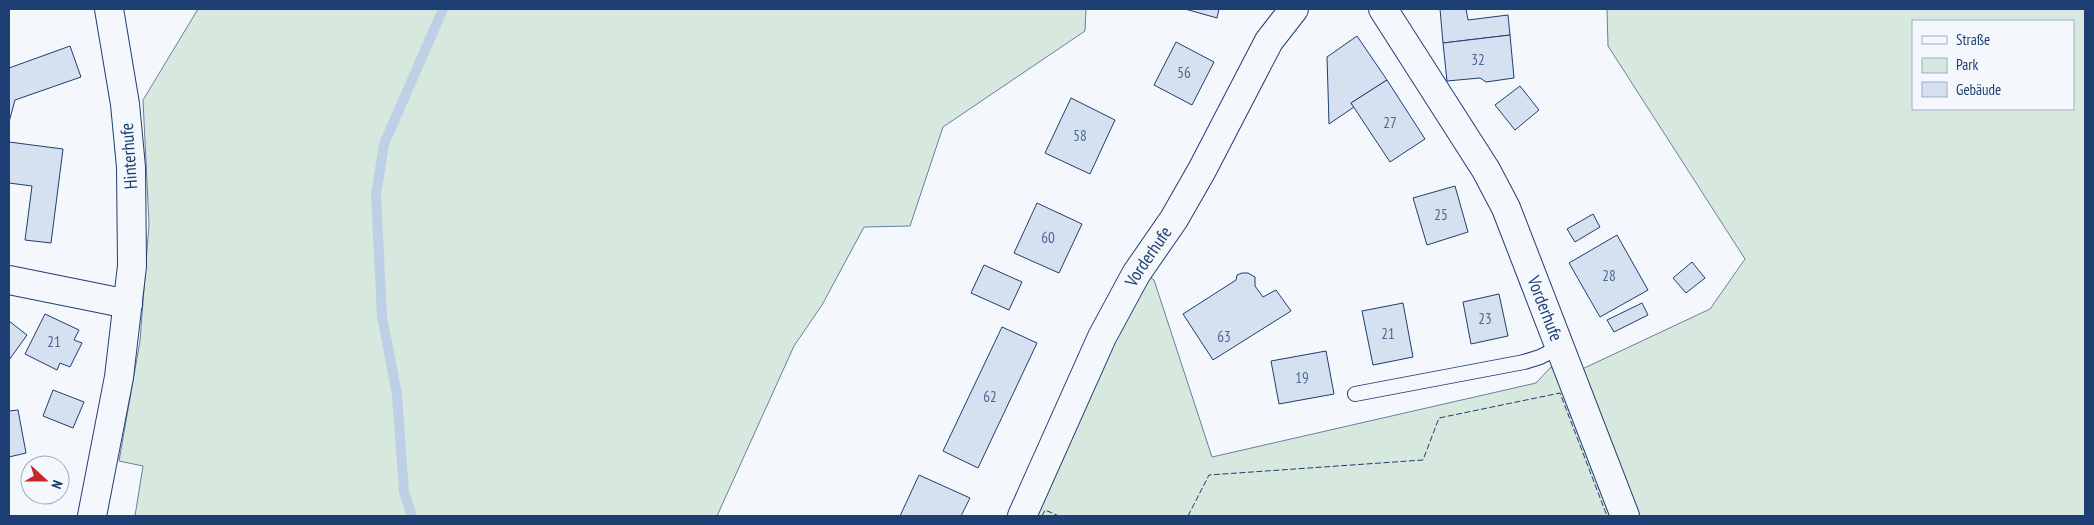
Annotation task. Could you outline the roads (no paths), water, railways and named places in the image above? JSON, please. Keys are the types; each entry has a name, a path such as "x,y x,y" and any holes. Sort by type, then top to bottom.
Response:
{"street":[{"name":"Hinterhufe","path":"92,516 119,377 132,266 131,167 125,104 109,9"},
{"name":"Vorderhufe","path":"1022,516 1102,338 1128,290 1188,194 1269,41 1294,9"},
{"name":"Vorderhufe","path":"1383,9 1402,42 1486,170 1506,208 1625,516"},
{"path":"9,280 108,302 128,304"}],"lane":[{"path":"1355,394 1524,362 1540,357 1560,347"}],"waterway":[{"path":"412,516 404,492 397,395 382,316 376,195 384,144 443,9"}]}
